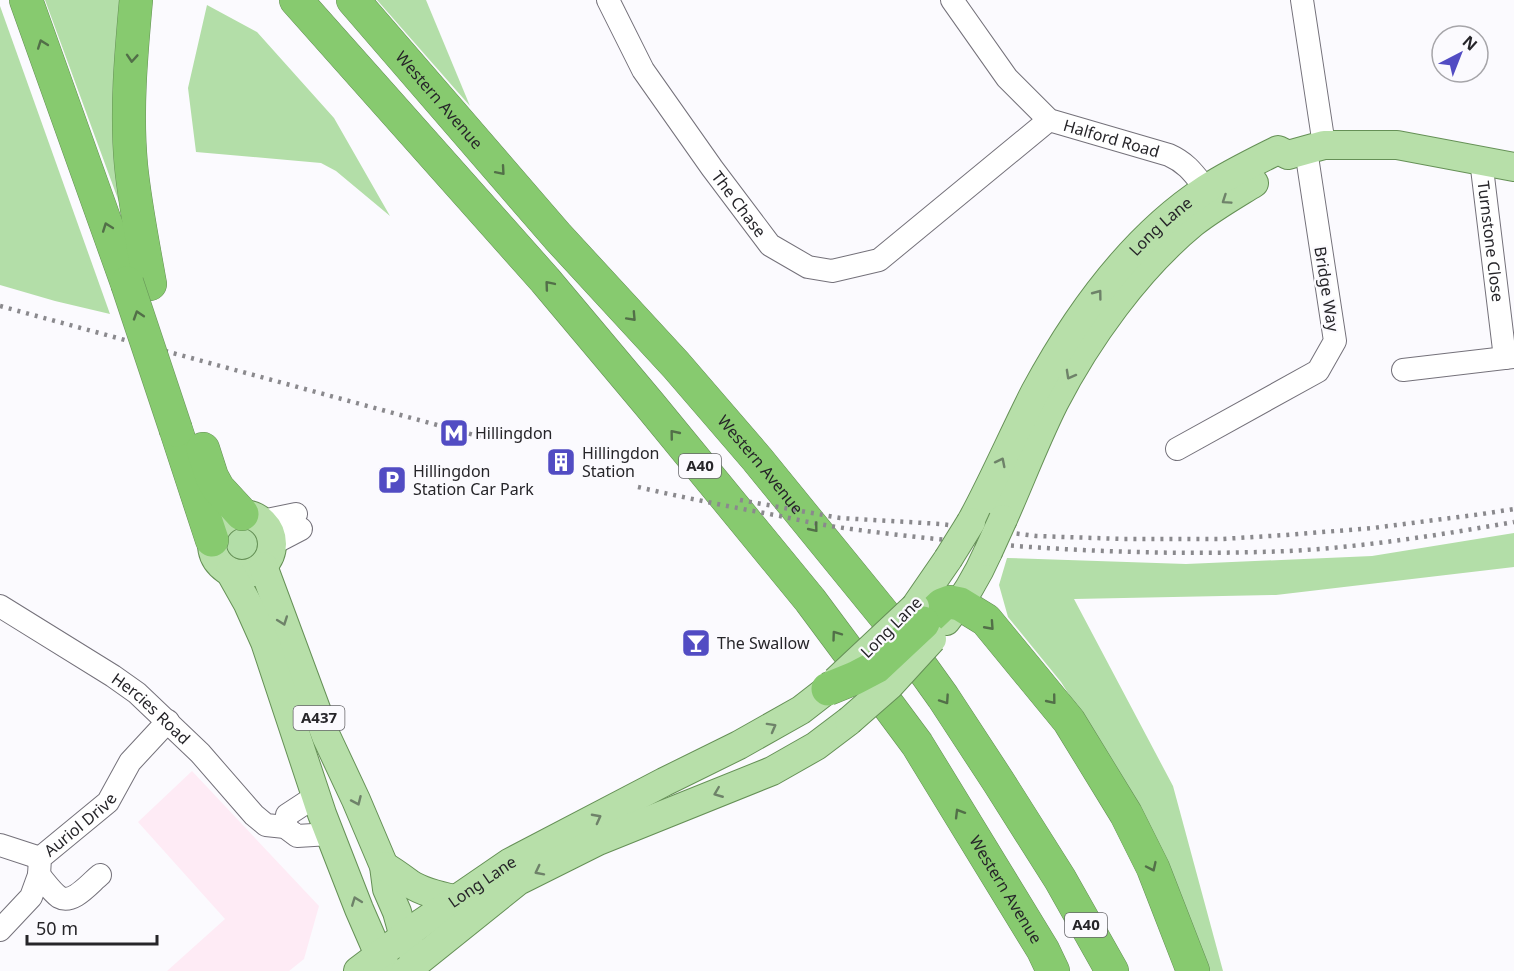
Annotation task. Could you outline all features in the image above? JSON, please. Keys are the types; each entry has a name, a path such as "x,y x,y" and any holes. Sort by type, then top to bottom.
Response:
{"highway":[{"path":"26,0 138,283 186,429 212,540"},
{"path":"136,0 129,94 138,283"},
{"name":"Western Avenue","path":"296,0 544,280 810,600 917,744 1053,971"},
{"name":"Western Avenue","path":"354,0 558,237 727,424 885,616 943,697 998,781 1059,879 1112,971"},
{"path":"186,429 218,488 252,517"},
{"path":"828,689 876,667 942,605 950,602 960,604 986,620 1069,721 1126,814 1153,868 1193,971"}],"main road":[{"name":"Long Lane","path":"375,966 412,960 518,881 598,841 772,771 816,746 889,686 923,623 948,559 975,514 1035,393 1056,356 1112,276 1150,235 1206,189 1278,150 1396,145 1514,167"},
{"name":"Long Lane","path":"960,604 983,562 1054,403 1076,363 1102,325 1164,248 1194,222 1232,196 1285,167 1306,150"},
{"path":"231,516 252,517 268,529 272,538 267,557 253,573 241,574 230,572 219,564 213,553 212,540 215,530 222,521 231,516"},
{"name":"A437","path":"267,557 326,736 384,866"},
{"name":"A437","path":"230,572 248,603 265,642 375,966"},
{"name":"Long Lane","path":"412,960 455,899 509,863 664,782 739,746 801,710 828,689"},
{"path":"384,866 410,884 455,899"},
{"path":"384,866 387,889 412,960"}],"street":[{"name":"The Chase","path":"608,0 643,70 711,168 770,245 808,267 832,271 879,260 1049,120"},
{"name":"Halford Road","path":"952,0 1007,78 1049,120 1181,160 1206,189"},
{"name":"Bridge Way","path":"1177,449 1318,371 1335,340 1306,150 1302,0"},
{"name":"Turnstone Close","path":"1481,160 1509,358"},
{"path":"1402,370 1509,358"},
{"path":"252,517 298,522 278,541 267,557"},
{"name":"Hercies Road","path":"0,606 137,693 200,753 254,815 266,825 285,827 297,836 330,834"},
{"name":"Auriol Drive","path":"0,930 31,897 39,867 108,802 129,762 168,722"},
{"path":"285,827 287,815 316,796"},
{"path":"0,845 39,867 58,896 67,899 75,897 100,875"}],"shaded area":[{"path":"192,771 319,906 304,959 289,971 167,971 225,919 138,822"}],"green space":[{"path":"45,0 121,0 117,36 119,202"},
{"path":"377,0 426,0 470,106"},
{"path":"207,5 257,32 334,118 390,216 336,171 321,163 196,152 188,88"},
{"path":"0,6 110,314 0,285"},
{"path":"242,527 254,532 259,544 254,556 242,561 230,556 225,544 230,532"},
{"path":"1514,533 1514,567 1276,595 1074,599 1173,786 1223,971 1209,971 1199,941 1141,807 1061,682 1008,617 999,585 1007,558 1186,564 1372,556"}],"railway":[{"path":"0,306 485,438"},
{"path":"638,487 806,522 851,529 1015,546 1124,552 1234,553 1345,547 1514,522"},
{"path":"740,500 840,518 941,524 1036,536 1123,539 1222,539 1286,535 1373,528 1514,509"}],"place":[{"name":"Hillingdon","path":"454,433"},
{"name":"Hillingdon Station","path":"561,462"},
{"name":"Hillingdon Station Car Park","path":"392,480"},
{"name":"The Swallow","path":"696,643"}]}
